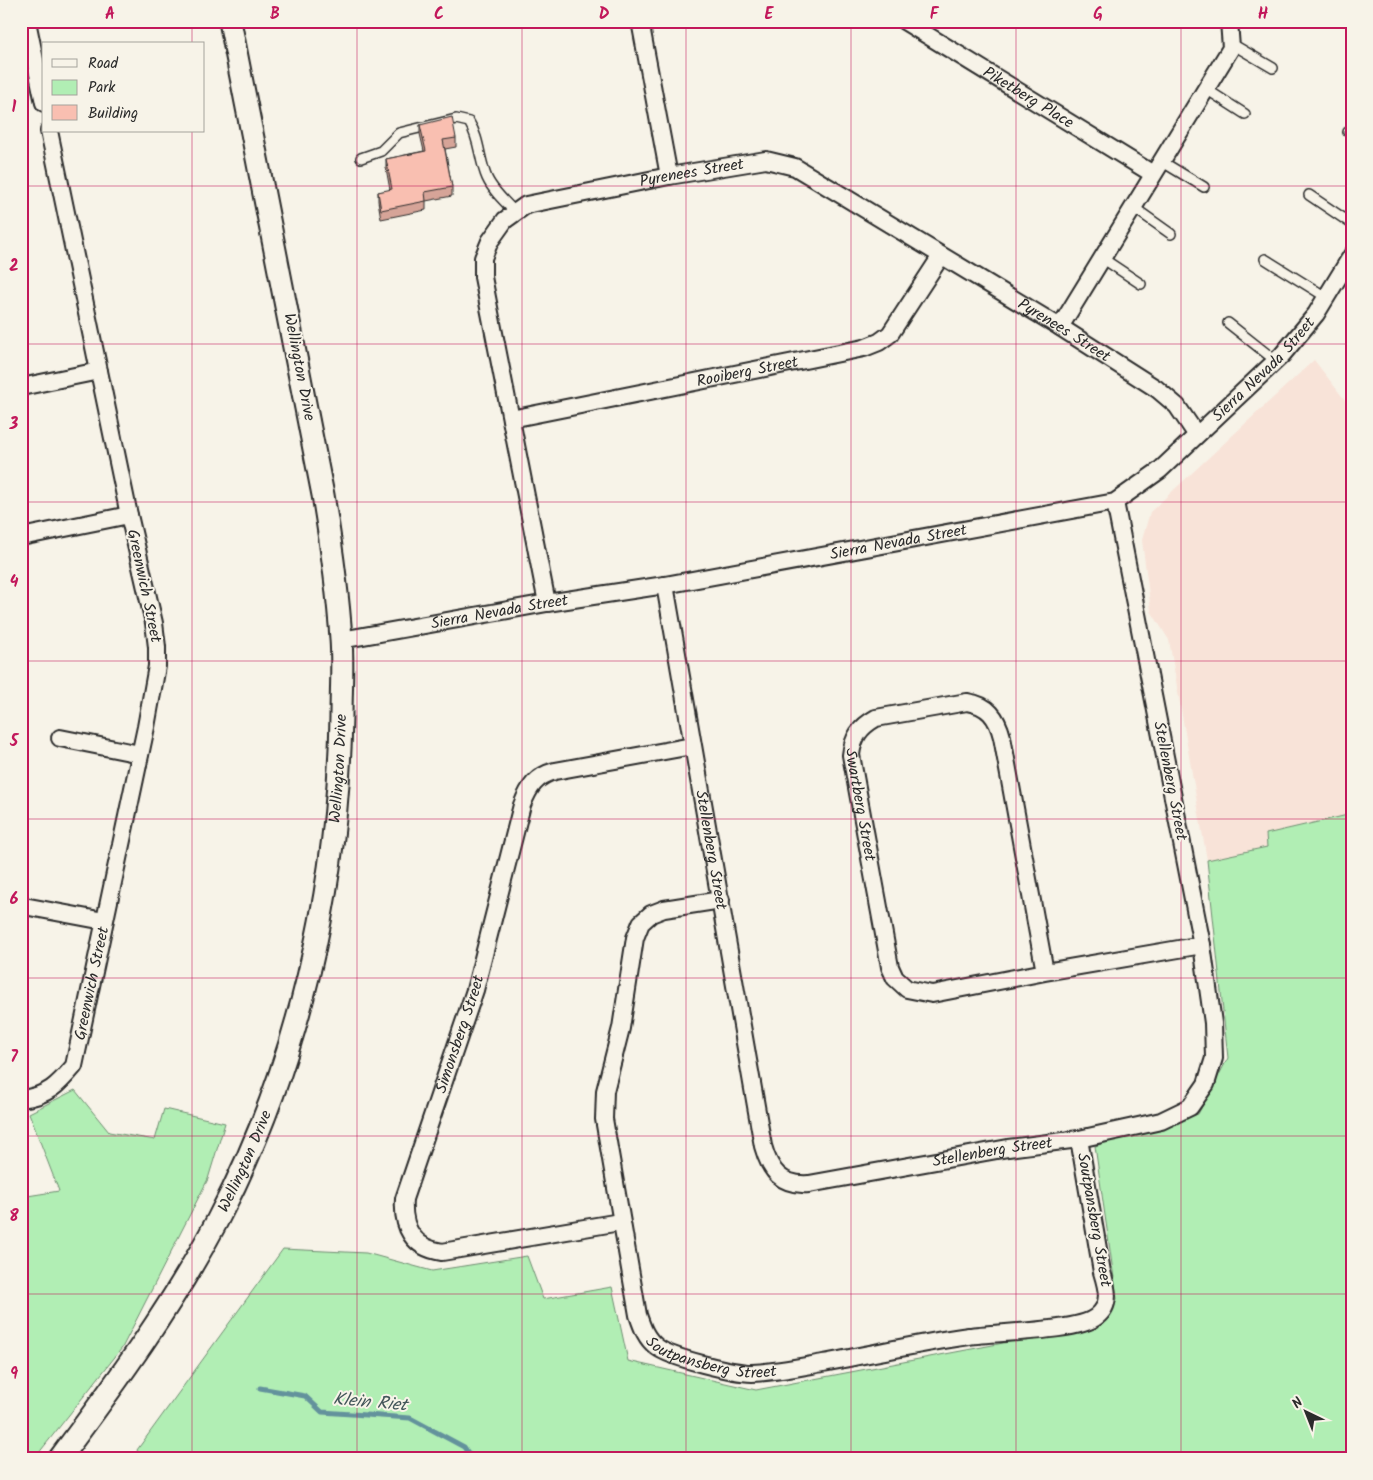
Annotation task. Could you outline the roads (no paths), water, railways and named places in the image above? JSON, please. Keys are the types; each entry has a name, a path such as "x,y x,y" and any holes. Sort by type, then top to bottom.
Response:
{"street":[{"path":"27,21 42,94"},
{"name":"Wellington Drive","path":"59,1459 125,1372 172,1300 217,1221 239,1176 274,1089 302,999 320,928 328,877 340,752 341,640 324,495 230,21"},
{"path":"640,21 669,176"},
{"name":"Piketberg Place","path":"904,21 1157,167"},
{"path":"1060,327 1232,44 1229,21"},
{"name":"Greenwich Street","path":"21,1099 38,1096 57,1087 74,1066 157,666 154,623 129,515 50,132"},
{"name":"Pyrenees Street","path":"547,603 483,276 483,258 490,241 499,228 515,212 526,205 669,176 766,160 804,170 941,256 1060,327 1169,397 1196,434"},
{"name":"Sierra Nevada Street","path":"341,640 547,603 664,585 1115,502 1160,470 1196,434 1276,361 1316,314 1352,254"},
{"name":"Rooiberg Street","path":"511,419 864,348 879,342 890,334 941,256"},
{"path":"21,387 99,371"},
{"name":"Stellenberg Street","path":"664,585 763,1146 768,1163 784,1182 809,1184 1008,1148 1079,1138 1161,1121 1176,1116 1190,1107 1202,1091 1210,1076 1214,1058 1213,1023 1202,945 1115,502"},
{"path":"21,537 129,515"},
{"name":"Swartberg Street","path":"1045,972 1002,737 994,715 977,703 967,702 876,718 867,723 855,737 852,755 892,974 907,989 932,994 1202,945"},
{"path":"60,738 140,754"},
{"name":"Simonsberg Street","path":"620,1222 442,1252 428,1250 417,1242 410,1233 403,1211 404,1199 475,990 522,805 534,781 544,774 555,771 692,746"},
{"name":"Soutpansberg Street","path":"721,900 664,909 652,914 641,923 635,938 621,1028 605,1091 603,1106 620,1222 638,1315 648,1338 657,1347 668,1353 733,1371 751,1373 780,1370 969,1336 1066,1326 1096,1318 1105,1307 1108,1298 1079,1138"},
{"path":"24,906 104,921"}],"lane":[{"path":"1232,44 1273,68"},
{"path":"1206,89 1245,114"},
{"path":"361,158 381,151 399,133 456,119 468,122 475,132 487,179 498,195 515,212"},
{"path":"1157,167 1204,187"},
{"path":"1309,195 1352,224"},
{"path":"1133,207 1171,234"},
{"path":"1102,258 1141,284"},
{"path":"1265,259 1326,297"},
{"path":"1228,323 1276,361"}],"waterway":[{"name":"Klein Riet","path":"260,1388 305,1396 322,1412 410,1418 464,1447 472,1459"}]}
